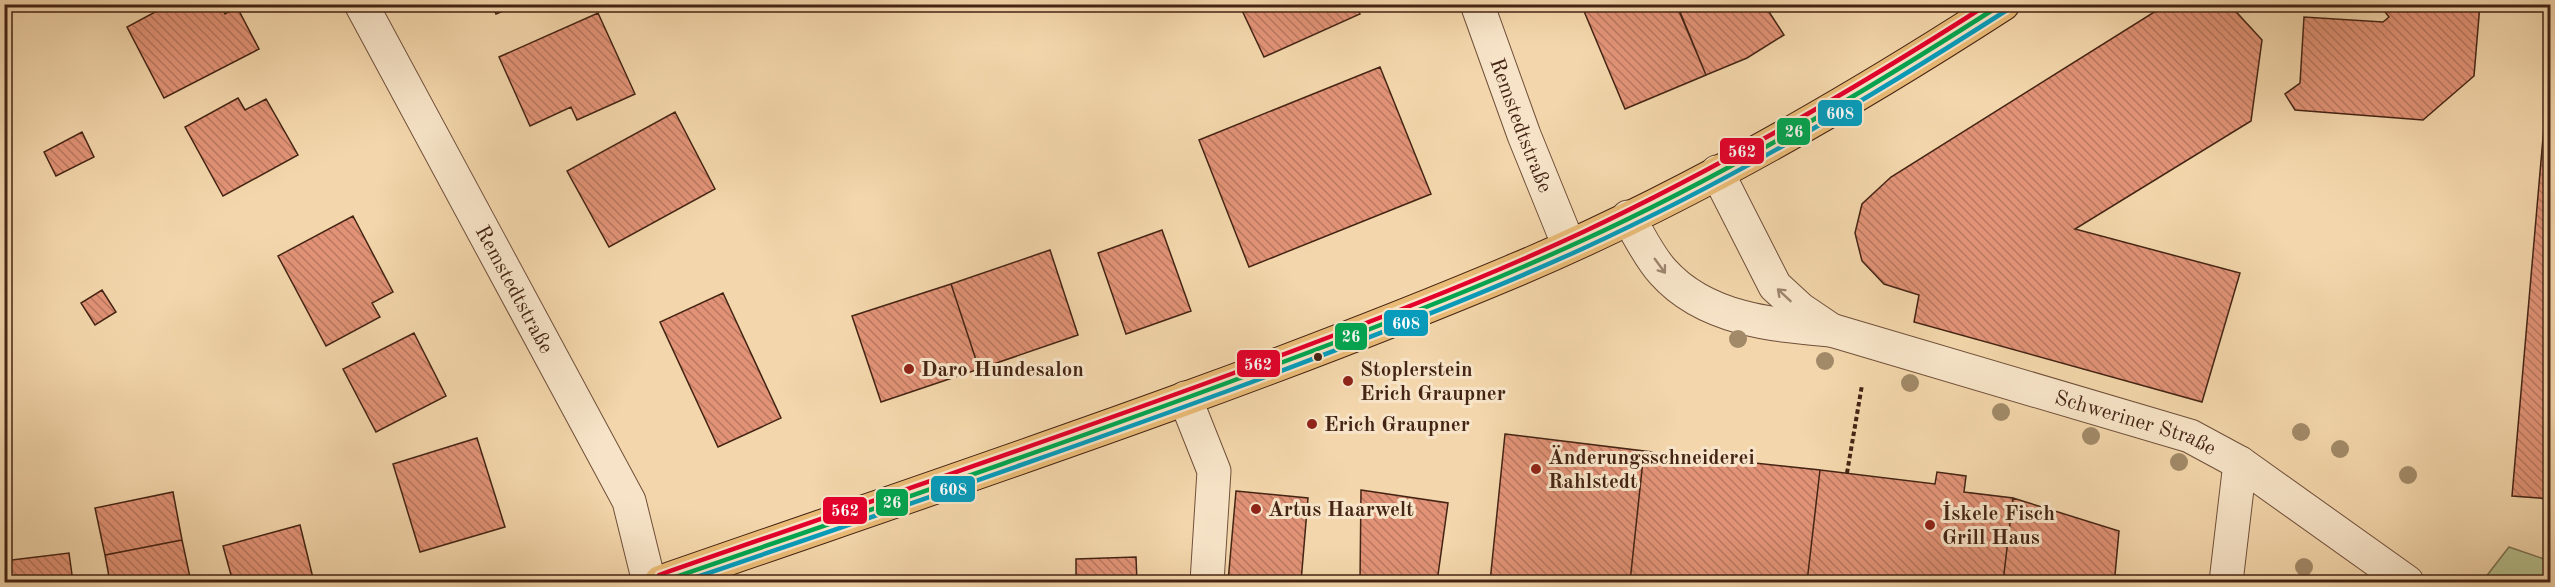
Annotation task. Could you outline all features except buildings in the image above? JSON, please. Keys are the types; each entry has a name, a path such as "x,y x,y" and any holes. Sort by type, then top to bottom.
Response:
{"main road":[{"path":"661,582 1185,398 1478,285 1569,246 1717,172 1902,70 2002,4"}],"street":[{"name":"Remstedtstraße","path":"361,4 629,501 649,582"},
{"name":"Remstedtstraße","path":"1477,4 1524,135 1569,246"},
{"name":"Schweriner Straße","path":"1717,172 1775,286 1800,309 1831,330"},
{"name":"Schweriner Straße","path":"1628,217 1663,272 1685,291 1742,318 1775,326 1831,330 2190,436 2240,463 2407,582"},
{"path":"1185,398 1214,471 1207,582"},
{"path":"2226,582 2240,463"}],"path":[{"path":"1847,473 1870,341"}],"green space":[{"path":"2509,547 2550,561 2550,582 2490,582 2485,578"}],"transit line":[{"name":"562","path":"659,575 1176,394 1376,319 1500,269 1581,233 1738,153 1839,96 1988,4"},
{"name":"26","path":"661,582 1178,401 1375,327 1539,260 1634,216 1742,160 1847,100 2002,4"},
{"name":"608","path":"682,582 968,484 1252,382 1459,302 1541,267 1637,223 1745,167 1904,75 2007,10"}],"place":[{"name":"Daro Hundesalon","path":"909,369"},
{"name":"Stoplerstein Erich Graupner","path":"1348,381"},
{"name":"Erich Graupner","path":"1312,424"},
{"name":"Änderungsschneiderei Rahlstedt","path":"1536,469"},
{"name":"Artus Haarwelt","path":"1256,509"},
{"name":"İskele Fisch Grill Haus","path":"1930,525"}]}
